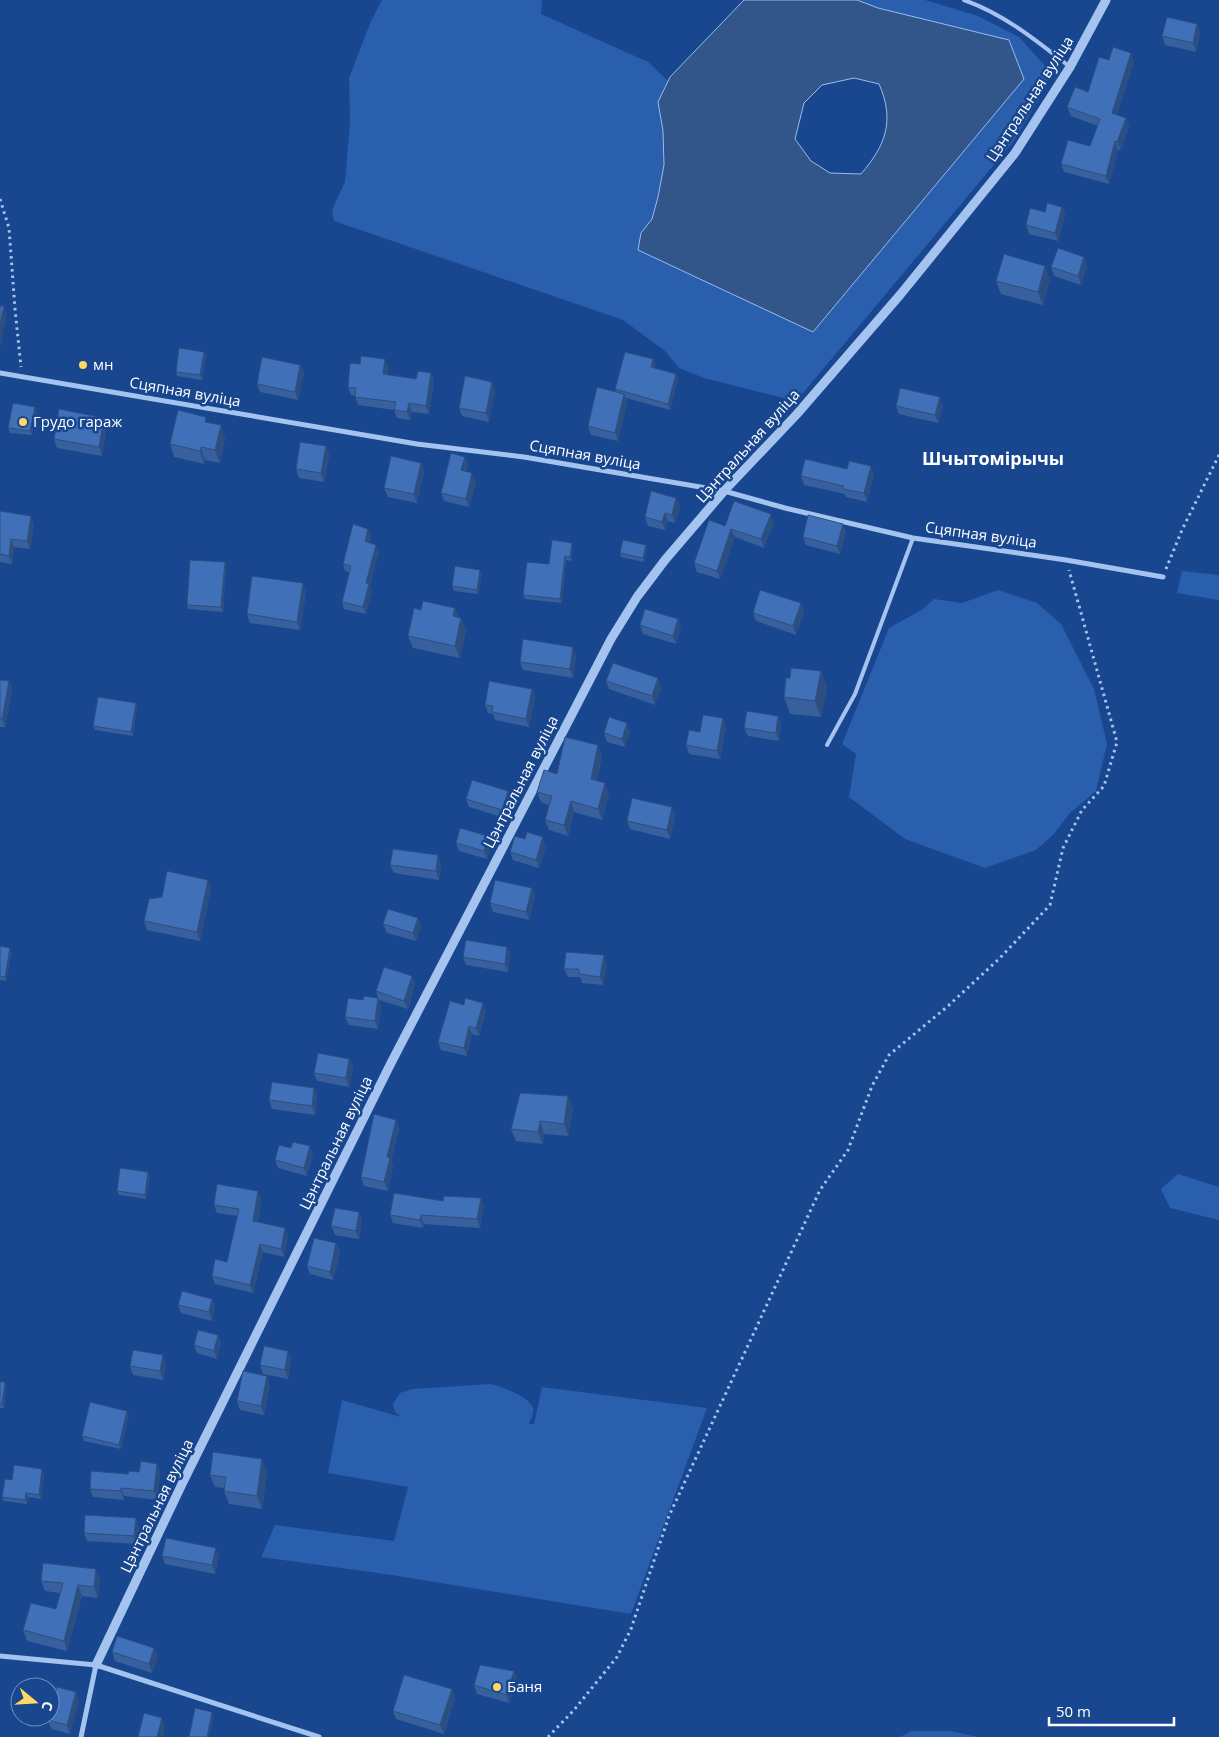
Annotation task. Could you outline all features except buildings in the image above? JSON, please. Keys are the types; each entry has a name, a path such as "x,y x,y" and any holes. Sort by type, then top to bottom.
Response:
{"street":[{"name":"Цэнтральная вуліца","path":"96,1665 191,1466 390,1065 611,639 637,597 665,560 724,491 797,414 900,295 1016,153 1070,66 1106,0"},
{"name":"Сцяпная вуліца","path":"0,373 408,442 524,457 724,491 785,508 914,538 1066,560 1163,577"},
{"path":"0,1656 96,1665 319,1737"},
{"path":"81,1737 96,1665"}],"lane":[{"path":"964,0 978,5 1014,25 1070,66"},
{"path":"827,745 855,694 914,538"}],"path":[{"path":"0,200 9,228 22,377"},
{"path":"1163,577 1182,530 1219,455"},
{"path":"548,1737 574,1710 617,1657 631,1629 669,1516 820,1190 848,1150 872,1086 889,1055 948,1006 1000,958 1050,905 1062,848 1082,810 1104,786 1117,742 1066,560"}],"shaded area":[{"path":"382,0 542,0 541,14 648,62 668,81 658,102 663,131 664,165 652,220 641,233 813,332 1024,79 878,8 857,0 925,0 978,16 1019,37 1049,70 1046,88 1013,142 803,393 787,399 704,378 679,368 665,351 623,320 334,221 332,210 345,182 350,121 349,78 371,21"},
{"path":"744,0 857,0 878,8 1009,40 1024,79 813,332 638,250 641,233 652,219 664,165 663,131 658,102 670,77","holes":["854,78 879,84 886,109 887,121 885,132 877,153 861,174 830,173 811,161 795,139 804,103 822,85"]},
{"path":"1182,571 1219,575 1219,600 1177,593"},
{"path":"998,590 1037,603 1061,624 1094,689 1107,744 1096,791 1070,813 1053,835 1036,850 985,868 905,839 849,797 856,754 842,744 889,628 923,609 934,599 962,603"},
{"path":"1178,1174 1219,1187 1219,1220 1170,1208 1161,1189"},
{"path":"491,1384 515,1393 530,1403 533,1412 529,1424 534,1424 542,1387 707,1408 631,1614 392,1575 261,1557 275,1525 394,1541 408,1487 328,1473 342,1400 401,1417 395,1412 393,1404 400,1393 412,1389"},
{"path":"911,1731 950,1731 978,1737 900,1737"}],"place":[{"name":"мн","path":"83,365"},
{"name":"Грудо гараж","path":"23,422"},
{"name":"Баня","path":"497,1687"}],"district":[{"name":"Шчытомірычы","path":"993,459"}]}
